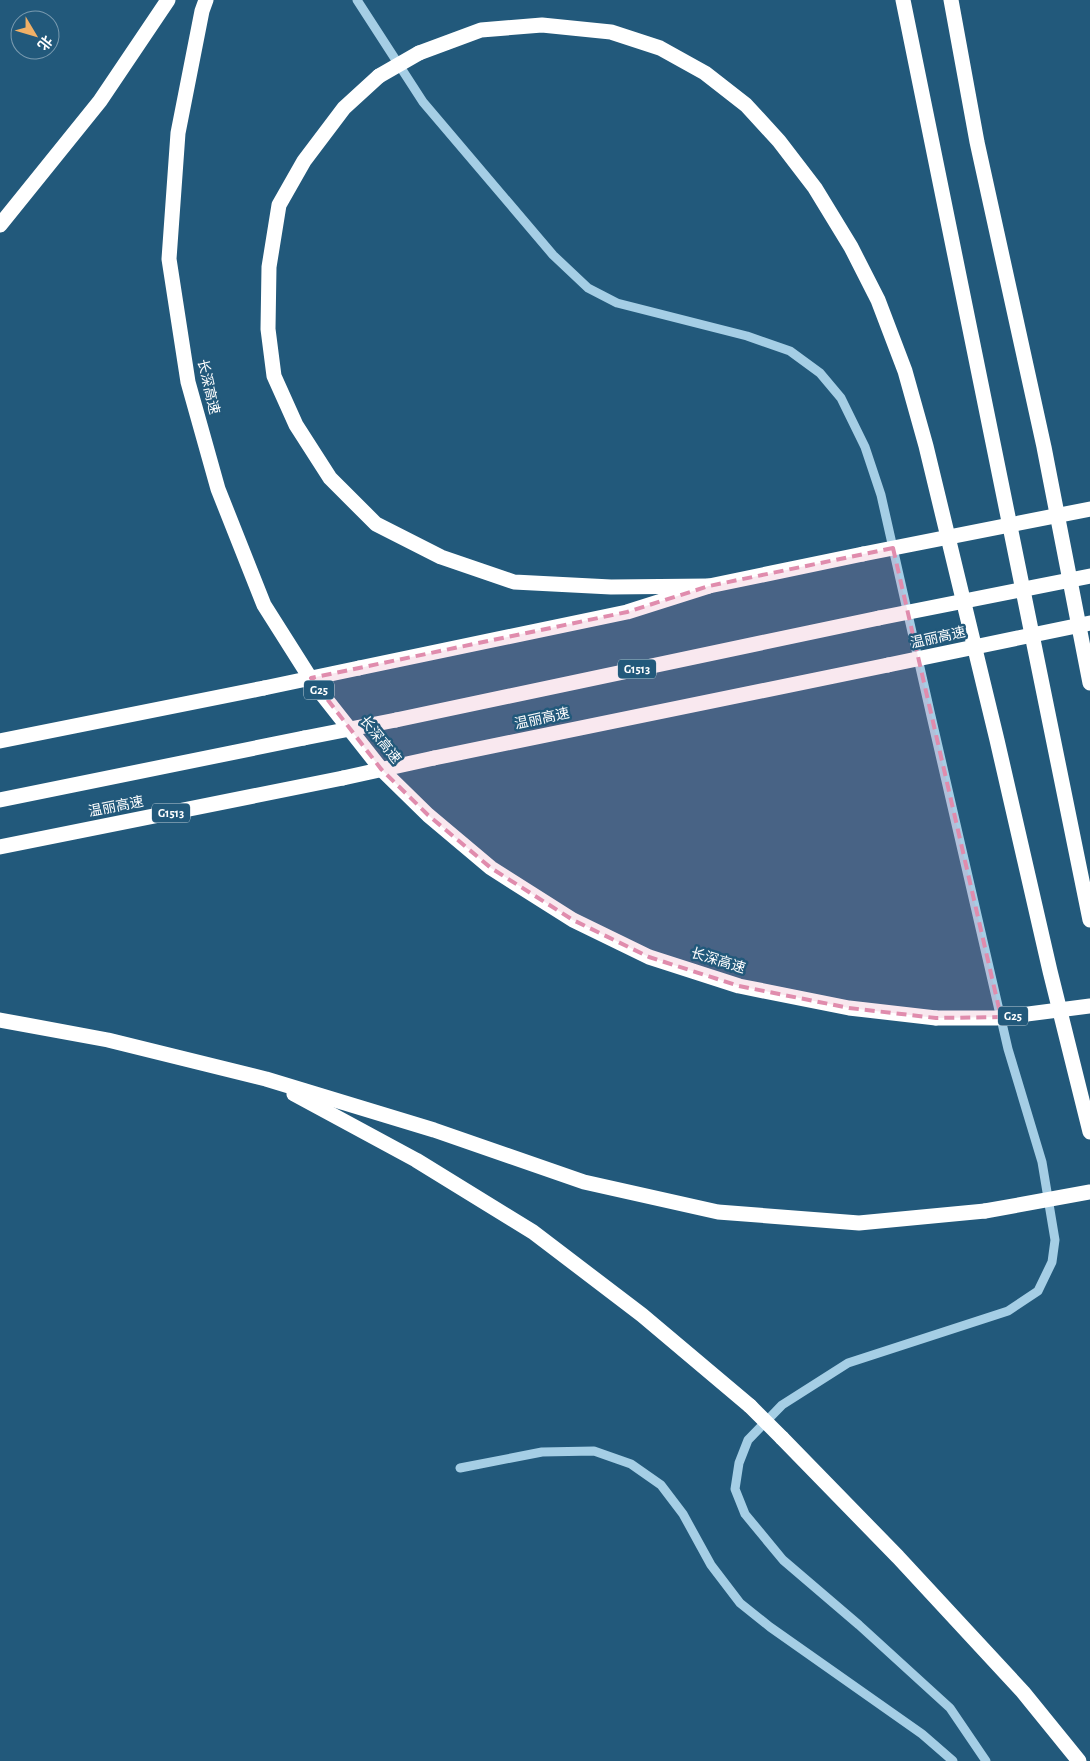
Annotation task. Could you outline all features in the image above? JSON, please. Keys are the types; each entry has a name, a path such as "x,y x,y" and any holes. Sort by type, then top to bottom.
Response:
{"highway":[{"path":"0,225 100,100 168,0"},
{"name":"长深高速","path":"206,0 202,11 178,133 169,259 188,382 218,489 264,604 314,684 381,769 428,815 491,868 573,920 649,956 739,986 849,1008 936,1018 996,1018 1090,1006"},
{"path":"903,0 1090,920"},
{"path":"951,0 977,142 1044,447 1090,684"},
{"path":"710,586 612,588 514,582 441,557 376,524 330,478 296,425 274,376 268,329 269,267 279,205 304,161 344,108 379,76 419,52 481,30 542,25 612,32 660,48 705,73 746,105 779,141 815,188 851,247 878,300 905,371 947,531 1050,971 1090,1132"},
{"path":"0,741 627,612 710,586 1090,509"},
{"name":"温丽高速","path":"0,800 1090,576"},
{"name":"温丽高速","path":"0,847 1090,623"},
{"path":"0,1020 108,1040 266,1079 434,1130 584,1182 718,1212 859,1224 985,1211 1090,1192"},
{"path":"266,1079 416,1160 533,1232 642,1315 750,1406 782,1438 898,1557 1010,1678 1079,1761"}],"street":[{"path":"357,0 423,102 553,255 588,288 616,303 747,336 790,351 820,373 841,398 865,447 881,495 1008,1049 1042,1162 1055,1240 1052,1262 1038,1291 1008,1311 848,1362 782,1405 748,1440 739,1463 735,1490 745,1514 782,1560 859,1625 950,1708 986,1761"},
{"path":"460,1468 542,1452 594,1451 630,1464 661,1486 683,1514 711,1565 740,1604 922,1734 953,1761"}],"highlighted area":[{"path":"893,548 1001,1017 936,1018 849,1008 739,986 649,957 573,920 491,868 428,815 381,769 311,678 627,612 709,586"}]}
